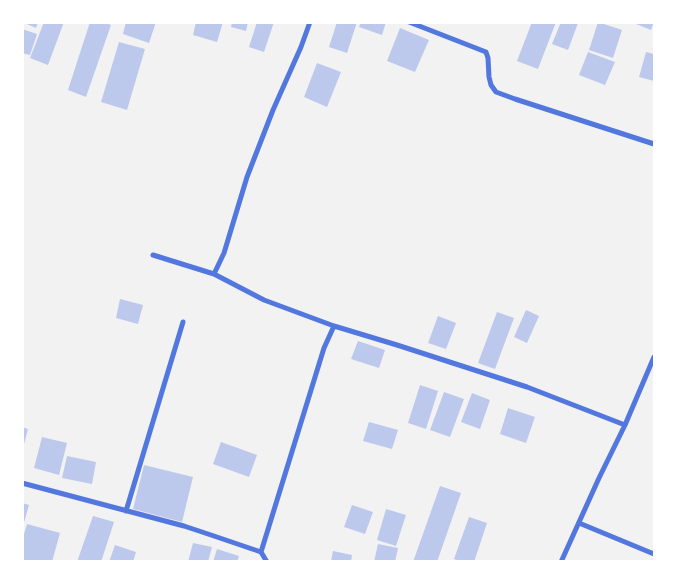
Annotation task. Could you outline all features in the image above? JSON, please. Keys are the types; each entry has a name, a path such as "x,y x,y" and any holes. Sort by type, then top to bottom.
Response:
{"street":[{"path":"214,274 224,253 247,177 310,22"},
{"path":"409,22 486,52 489,77 491,85 496,92 654,144"},
{"path":"153,255 214,274 264,300 334,326 527,387 625,425"},
{"path":"126,511 183,322"},
{"path":"261,552 324,348 334,326"},
{"path":"562,562 654,357"},
{"path":"22,483 184,526 261,552 267,562"},
{"path":"579,523 654,554"}],"building":[{"path":"22,22 38,22 36,28"},
{"path":"44,22 64,22 48,65 30,58"},
{"path":"90,22 103,22 111,25 86,97 68,90"},
{"path":"126,22 156,22 149,43 123,34"},
{"path":"196,22 223,22 217,42 193,35"},
{"path":"232,22 248,22 246,31 231,27"},
{"path":"257,22 274,22 264,52 249,47"},
{"path":"337,22 357,22 347,53 329,47"},
{"path":"361,22 386,22 382,35 359,27"},
{"path":"532,22 556,22 538,69 517,61"},
{"path":"561,22 578,23 568,50 552,44"},
{"path":"598,22 622,30 613,58 589,50"},
{"path":"631,22 654,22 651,30"},
{"path":"400,28 429,40 415,72 387,61"},
{"path":"22,29 37,34 30,55 22,53"},
{"path":"119,42 145,49 127,110 101,102"},
{"path":"588,52 615,62 605,85 579,75"},
{"path":"646,52 654,54 654,81 639,77"},
{"path":"317,63 341,72 327,107 304,97"},
{"path":"120,299 143,305 138,324 116,318"},
{"path":"526,310 539,316 527,343 514,337"},
{"path":"497,312 514,318 495,369 478,363"},
{"path":"438,316 456,323 446,349 428,343"},
{"path":"358,341 385,350 379,368 351,359"},
{"path":"420,385 438,391 426,429 408,423"},
{"path":"444,392 464,399 450,437 430,430"},
{"path":"472,393 490,400 480,429 461,422"},
{"path":"508,408 535,417 526,443 500,434"},
{"path":"369,422 398,430 392,449 363,441"},
{"path":"22,427 28,429 23,448 22,448"},
{"path":"42,437 67,443 59,475 34,468"},
{"path":"221,442 257,455 249,477 213,464"},
{"path":"67,456 96,462 92,484 62,478"},
{"path":"144,465 193,477 182,522 133,509"},
{"path":"440,486 461,493 437,562 413,562"},
{"path":"22,503 29,505 23,526 22,526"},
{"path":"352,505 373,512 365,534 344,527"},
{"path":"386,509 406,515 396,546 377,540"},
{"path":"93,516 114,522 101,562 77,562"},
{"path":"469,517 487,523 474,562 462,562 454,559"},
{"path":"27,524 60,533 52,562 22,562 22,541"},
{"path":"193,543 212,547 208,562 188,562"},
{"path":"378,544 398,548 395,562 374,562"},
{"path":"115,545 136,552 133,562 109,562"},
{"path":"217,549 239,556 237,562 213,562"},
{"path":"333,551 352,555 351,562 331,562"}]}
